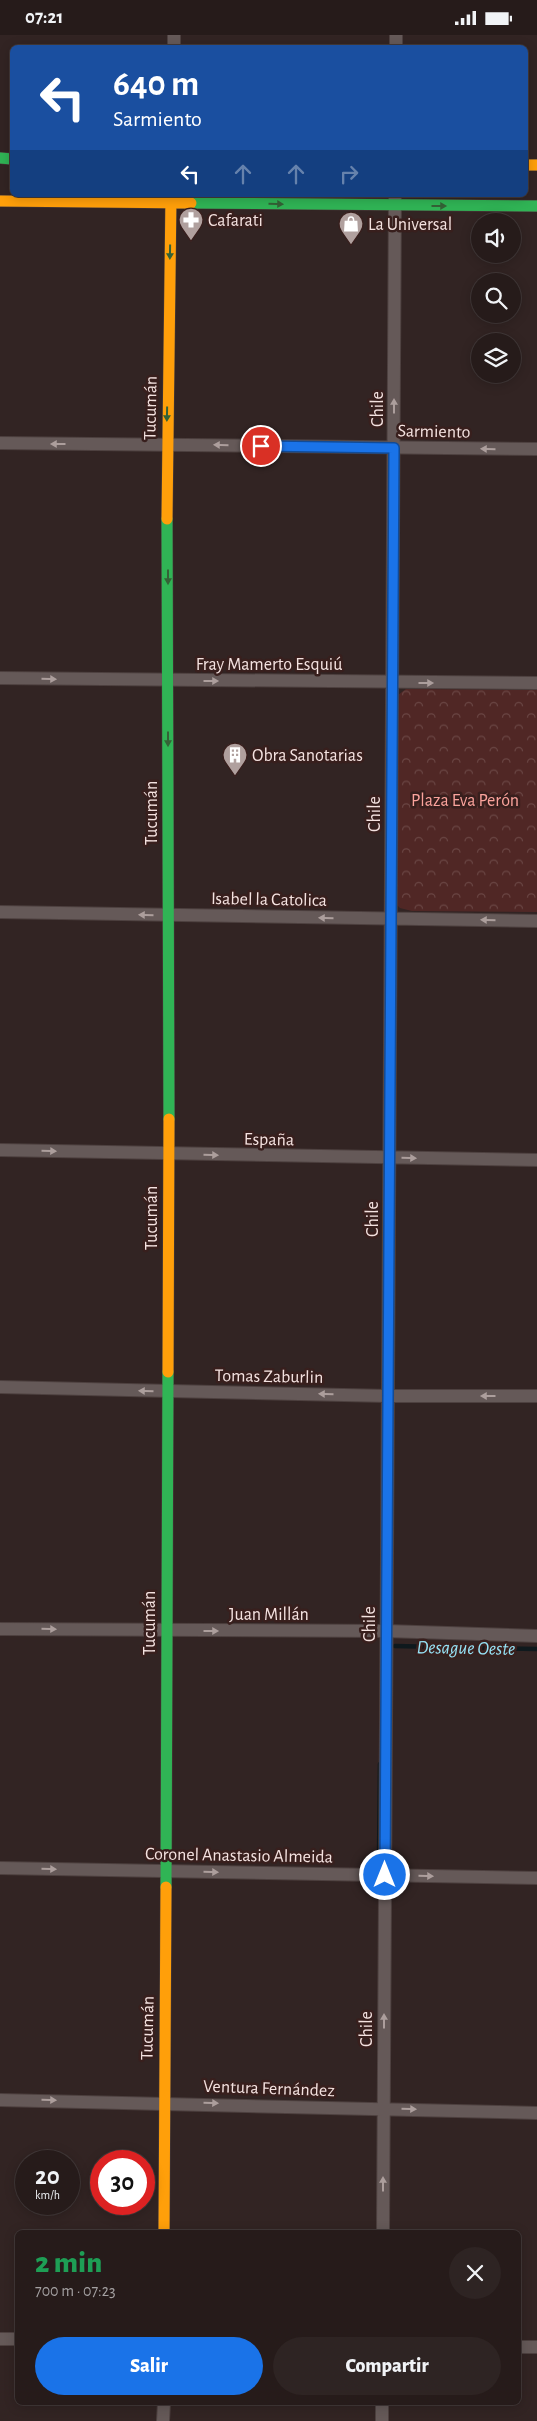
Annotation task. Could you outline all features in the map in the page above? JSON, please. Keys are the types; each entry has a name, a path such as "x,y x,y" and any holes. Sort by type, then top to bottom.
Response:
{"street":[{"path":"0,201 171,199 395,200 537,206"},
{"name":"Tucumán","path":"164,2230 163,2102 168,1391 166,444 171,199"},
{"name":"Chile","path":"383,2230 395,200"},
{"name":"Sarmiento","path":"0,443 537,449"},
{"name":"Fray Mamerto Esquiú","path":"0,678 537,683"},
{"name":"Isabel la Catolica","path":"0,912 537,921"},
{"name":"España","path":"0,1150 168,1155 537,1160"},
{"name":"Tomas Zaburlin","path":"0,1387 388,1396 537,1396"},
{"name":"Juan Millán","path":"0,1629 386,1631 537,1636"},
{"name":"Coronel Anastasio Almeida","path":"0,1868 537,1878"},
{"name":"Ventura Fernández","path":"0,2100 163,2102 537,2113"},
{"path":"0,2339 15,2339"},
{"path":"521,2347 537,2347"},
{"path":"163,2421 164,2405"},
{"path":"382,2405 382,2421"}],"green space":[{"name":"Plaza Eva Perón","path":"406,689 537,690 537,912 412,911 400,908 395,903 398,695"}],"waterway":[{"name":"Desague Oeste","path":"395,1646 537,1649"},
{"name":"Desague Oeste","path":"379,1860 380,1764"}],"traffic: fast":[{"path":"0,158 10,159"},
{"path":"191,203 537,206"},
{"path":"167,519 169,1119"},
{"path":"166,1887 168,1372"}],"traffic: slow":[{"path":"528,165 537,165"},
{"path":"167,519 171,197"},
{"path":"0,201 191,203"},
{"path":"168,1372 169,1119"},
{"path":"164,2230 166,1887"}],"place":[{"name":"Cafarati","path":"191,241"},
{"name":"La Universal","path":"351,245"},
{"name":"Obra Sanotarias","path":"235,776"}],"route":[{"path":"261,446 394,448 385,1875"}]}
